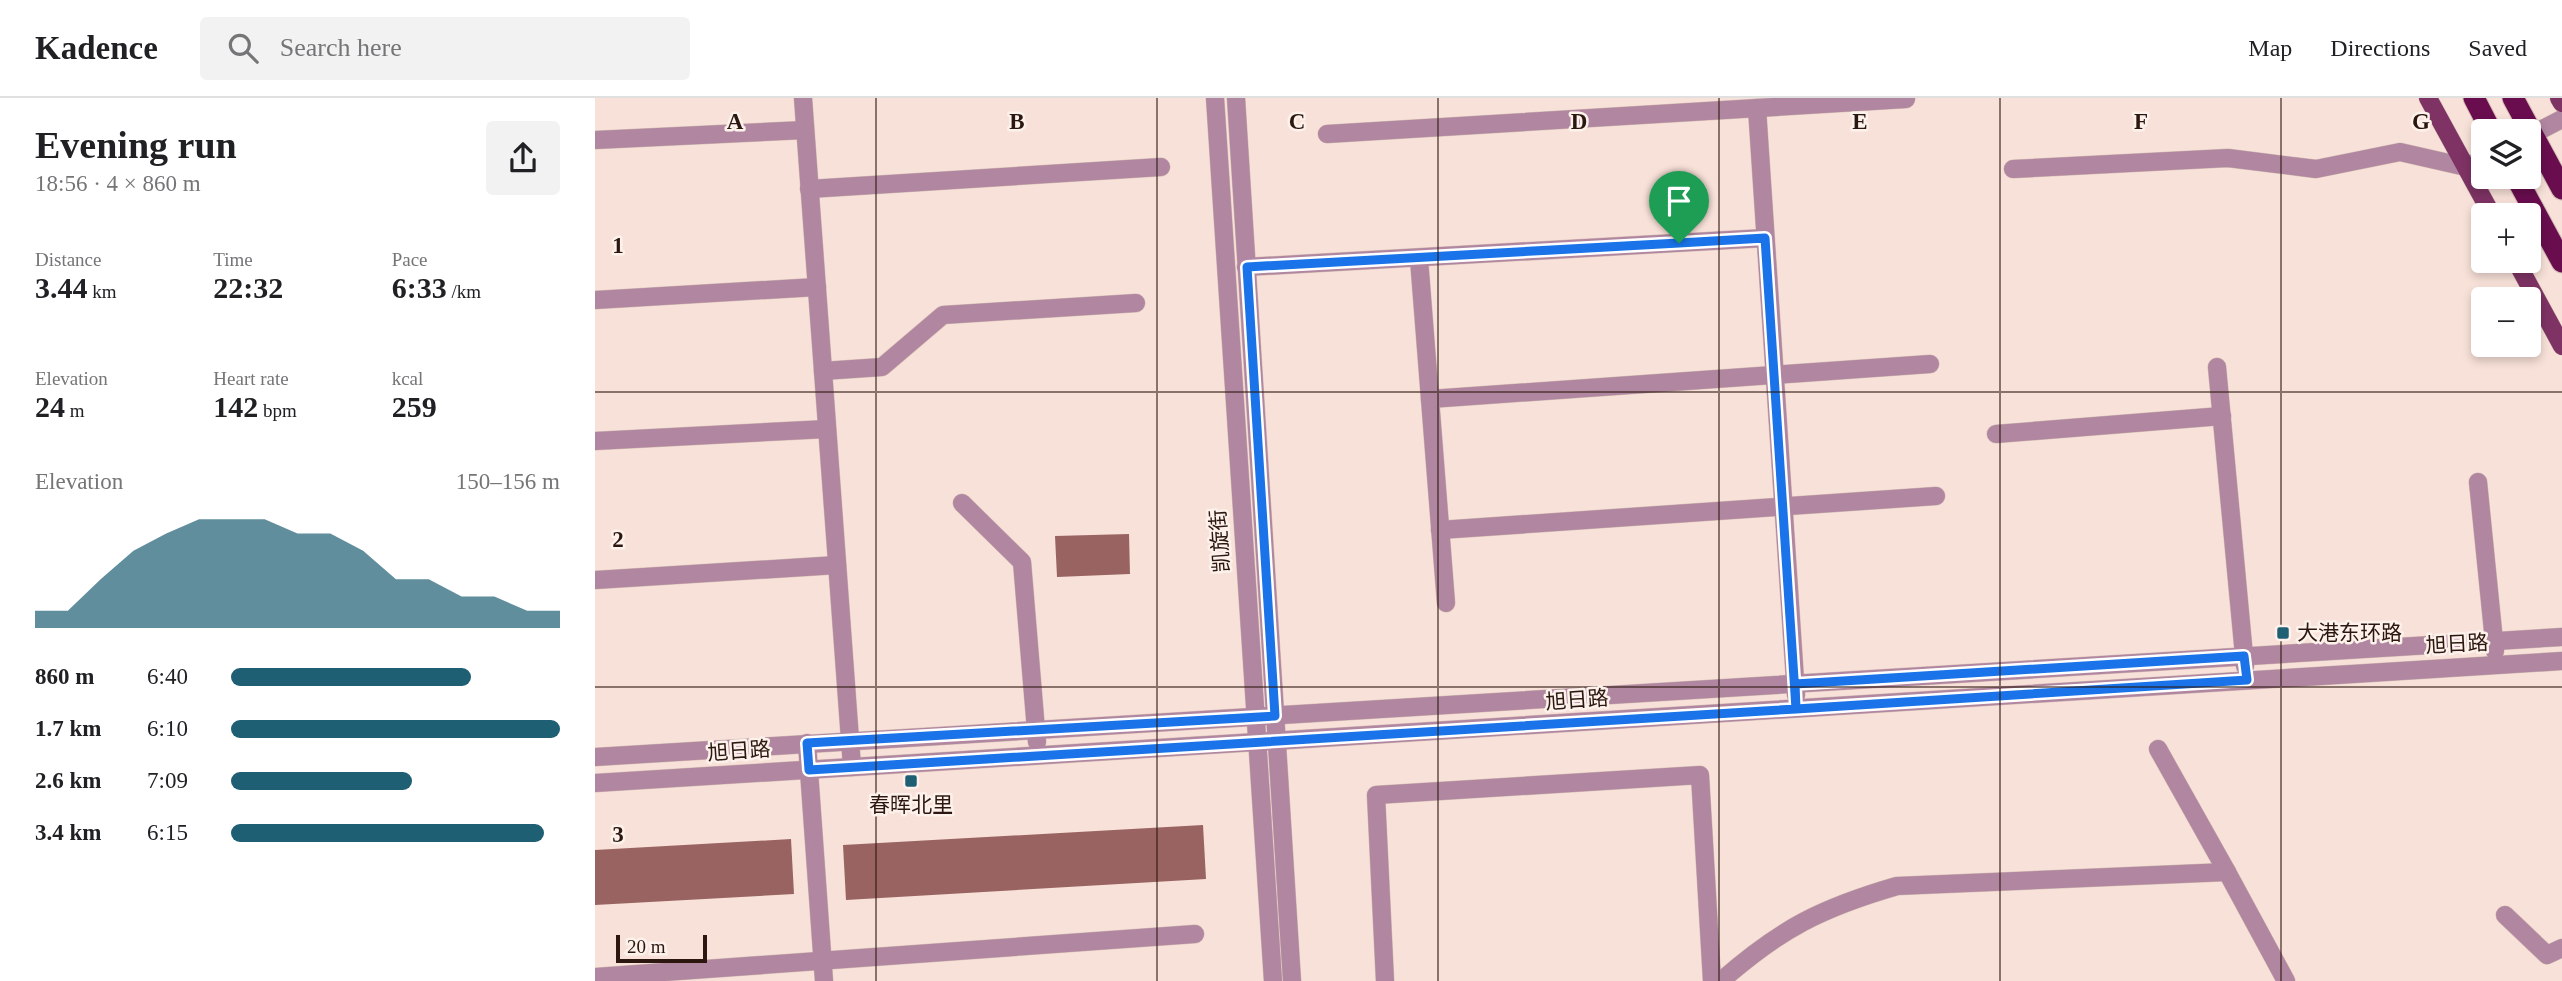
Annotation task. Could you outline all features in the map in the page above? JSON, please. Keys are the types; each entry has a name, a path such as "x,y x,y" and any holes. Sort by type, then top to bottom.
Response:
{"highway":[{"path":"2474,98 2485,119"},
{"path":"2513,98 2523,119"},
{"path":"2541,153 2562,190"},
{"path":"2522,189 2562,262"}],"main road":[{"path":"2428,98 2486,203"},
{"path":"2559,98 2562,103"},
{"path":"2522,273 2562,346"}],"street":[{"path":"803,98 852,767"},
{"name":"凯旋街","path":"1215,98 1255,743 1273,981"},
{"name":"凯旋街","path":"1236,98 1291,981"},
{"path":"1327,134 1906,99"},
{"path":"1757,108 1796,709"},
{"path":"2541,130 2562,119"},
{"path":"595,140 805,130"},
{"path":"2013,169 2228,158 2316,169 2400,152 2466,167 2471,165"},
{"path":"809,189 1161,167"},
{"path":"1247,267 1765,238"},
{"path":"1419,259 1446,603"},
{"path":"595,300 817,287"},
{"path":"823,370 883,367 943,315 1136,303"},
{"path":"1430,399 1930,363"},
{"path":"2217,367 2247,680"},
{"path":"1996,434 2222,416"},
{"path":"595,441 827,429"},
{"path":"2478,482 2493,641 2498,665"},
{"path":"1440,530 1937,496"},
{"path":"962,503 1021,562 1038,756"},
{"path":"595,580 837,565"},
{"name":"旭日路","path":"595,757 2562,637"},
{"name":"旭日路","path":"595,783 2562,661"},
{"path":"807,743 824,981"},
{"path":"2158,749 2286,981"},
{"path":"1385,981 1376,795 1700,775 1712,981"},
{"path":"1721,981 1755,951 1795,924 1854,898 1897,886 2227,872"},
{"path":"2505,915 2547,955 2562,948"},
{"path":"595,977 1195,934"}],"building":[{"path":"1129,534 1130,574 1057,577 1055,536"},
{"path":"1203,825 1206,879 846,900 843,845"},
{"path":"791,839 794,894 595,905 595,850"}],"place":[{"name":"大港东环路","path":"2283,633"},
{"name":"春晖北里","path":"911,781"}],"route":[{"path":"1679,243 1247,267 1275,716 807,743 809,770 1796,709 1795,684 2244,656 2247,680 1796,709 1765,238 1679,243"}]}
